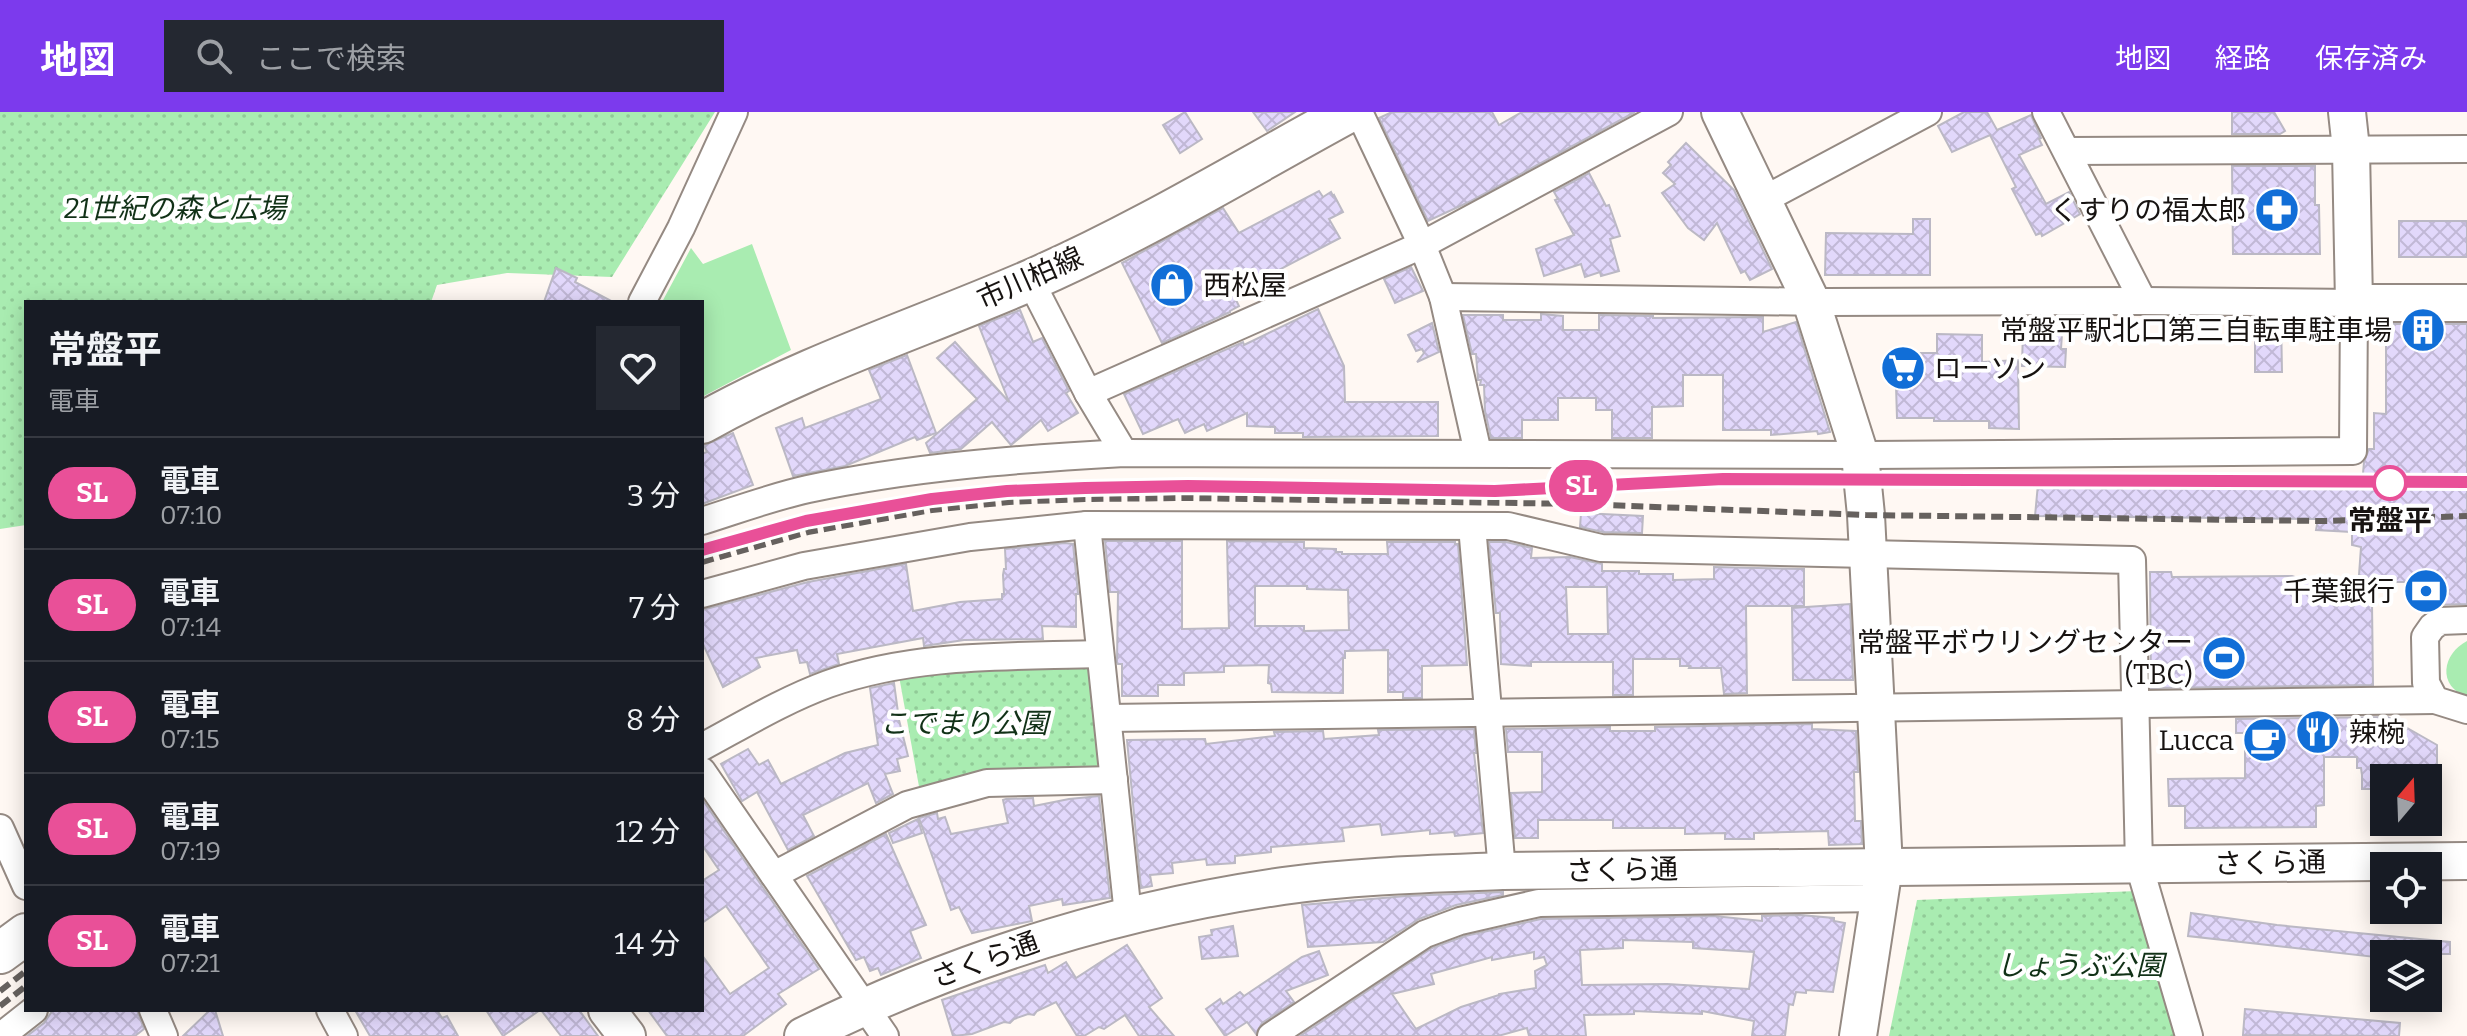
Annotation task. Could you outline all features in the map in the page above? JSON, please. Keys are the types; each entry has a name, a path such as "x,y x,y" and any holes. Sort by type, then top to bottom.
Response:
{"main road":[{"name":"市川柏線","path":"704,422 810,368 1078,258 1349,112"},
{"path":"0,953 24,935"}],"street":[{"path":"643,300 681,228 734,112"},
{"path":"1359,112 1443,297 1478,453"},
{"path":"1088,393 1422,245 1669,112"},
{"path":"1720,112 1811,301 1860,455 1876,708 1881,882 1858,1036"},
{"path":"1763,200 1928,112"},
{"path":"2046,112 2143,301"},
{"path":"704,520 805,490 904,472 1008,460 1124,453 1860,455 2353,451 2354,303 2351,149 2347,112"},
{"path":"2067,151 2467,149"},
{"path":"1030,280 1088,393 1124,453"},
{"path":"1443,297 2467,303"},
{"path":"1087,525 1128,915"},
{"path":"704,593 804,566 970,537 1087,525 1508,526 1601,548 2132,560 2139,865 2189,1036"},
{"path":"1472,526 1502,871"},
{"path":"2435,700 2426,683 2425,637 2440,621 2467,620"},
{"path":"704,746 828,684 883,668 940,659 1100,654"},
{"path":"1108,718 2435,700 2467,710"},
{"path":"704,774 885,1036"},
{"path":"774,875 907,805 987,783 1114,780"},
{"path":"0,828 24,882"},
{"name":"さくら通","path":"803,1036 864,1006 962,966 1045,938 1128,915 1284,886 1399,875 1502,871 1881,882 2139,865 2467,861"},
{"path":"1271,1036 1307,1027 1425,934 1498,911 1539,903 1881,882"},
{"path":"1,1036 31,1012"},
{"path":"154,1012 164,1036"},
{"path":"331,1012 344,1036"},
{"path":"609,1012 627,1036"}],"green space":[{"name":"21世紀の森と広場","path":"0,112 715,112 612,277 507,273 437,285 432,300 24,300 24,525 0,529"},
{"path":"752,244 791,350 704,396 704,300 663,300 691,248 703,264"},
{"path":"2467,641 2467,697 2451,685 2446,670 2452,654"},
{"name":"こでまり公園","path":"1084,663 1092,669 1101,761 1092,771 920,792 899,676 928,670"},
{"name":"しょうぶ公園","path":"2137,891 2178,1036 1889,1036 1917,900"}],"building":[{"path":"1185,112 1202,139 1180,153 1163,125"},
{"path":"1253,112 1295,112 1267,131"},
{"path":"1392,112 1492,112 1499,125 1522,112 1635,112 1428,221 1379,118"},
{"path":"1964,112 1987,112 1997,130 2031,115 2042,145 2019,155 2046,204 2069,192 2080,214 2042,236 2041,233 2036,235 2012,189 2016,187 1990,135 1952,152 1938,126"},
{"path":"2232,112 2274,112 2285,131 2280,134 2232,134"},
{"path":"1686,143 1734,190 1772,269 1750,280 1745,271 1741,273 1717,223 1704,240 1688,228 1662,193 1675,184 1663,173 1671,165 1668,162"},
{"path":"2232,166 2315,166 2320,254 2233,254"},
{"path":"1589,173 1606,206 1609,205 1620,236 1610,239 1619,271 1585,277 1581,264 1544,276 1536,249 1574,235 1555,200 1558,199 1554,192"},
{"path":"1319,191 1323,197 1331,192 1343,212 1329,219 1340,238 1233,294 1239,306 1230,312 1162,343 1122,263 1223,208 1239,233"},
{"path":"1913,219 1930,219 1930,275 1825,275 1826,233 1913,234"},
{"path":"2399,221 2467,221 2467,257 2399,257"},
{"path":"1411,267 1423,291 1395,303 1384,279"},
{"path":"556,268 609,300 545,300"},
{"path":"1318,309 1344,366 1345,402 1438,402 1438,436 1303,437 1303,433 1275,433 1275,427 1247,426 1247,413 1207,431 1204,424 1185,433 1178,419 1143,434 1124,394 1243,342 1244,345"},
{"path":"1020,310 1033,342 1042,338 1078,413 1048,431 1041,420 1011,445 992,422 961,449 930,453 926,443 977,399 937,358 955,342 1009,402 979,326"},
{"path":"1541,314 1563,316 1563,330 1599,330 1599,315 1763,317 1763,332 1796,322 1830,432 1771,435 1771,430 1723,430 1723,375 1683,375 1683,406 1652,407 1652,438 1612,438 1612,410 1596,410 1596,398 1558,398 1558,420 1522,420 1522,438 1491,438 1485,411 1484,385 1480,385 1481,380 1478,380 1476,354 1472,354 1463,315 1503,315 1503,320 1541,320"},
{"path":"2255,318 2281,318 2282,372 2255,372"},
{"path":"1432,323 1439,352 1417,362 1424,353 1422,349 1416,351 1408,335"},
{"path":"2378,324 2467,324 2467,604 2432,605 2434,582 2377,582 2359,575 2361,547 2352,545 2352,532 2316,530 2318,519 2035,516 2038,484 2362,485 2364,462 2369,449 2374,449 2374,413 2386,414 2386,342 2378,341"},
{"path":"2023,330 2062,334 2061,349 2066,349 2065,367 2022,366"},
{"path":"1937,334 1982,335 1982,362 2018,360 2019,429 1989,428 1989,421 1897,418 1895,353 1937,353"},
{"path":"907,355 936,433 917,440 915,437 845,466 793,476 776,428 802,418 805,428 881,399 869,370"},
{"path":"733,433 753,485 704,503 704,453 707,452 704,445"},
{"path":"1581,513 1643,516 1642,533 1603,532 1580,527"},
{"path":"1105,541 1182,541 1182,629 1229,628 1227,541 1304,542 1304,548 1336,549 1342,554 1388,554 1387,542 1455,542 1458,544 1467,665 1422,666 1422,698 1403,698 1403,692 1388,692 1388,650 1345,651 1343,693 1272,692 1268,683 1269,665 1224,666 1224,672 1184,673 1184,685 1158,685 1158,696 1122,696 1122,664 1117,662 1118,592 1110,592","holes":["1255,586 1307,586 1307,589 1348,590 1349,630 1304,631 1304,626 1255,626"]},
{"path":"1489,542 1532,548 1531,558 1570,557 1602,564 1602,571 1673,574 1673,580 1714,579 1714,567 1804,569 1804,606 1746,606 1747,693 1724,694 1721,668 1689,668 1680,666 1680,659 1633,659 1633,695 1613,695 1613,662 1531,662 1531,666 1501,664 1500,613 1496,613","holes":["1566,587 1607,587 1608,634 1568,634"]},
{"path":"1073,544 1078,594 1076,627 1042,626 1043,639 964,640 924,646 923,638 837,654 839,664 810,674 807,662 800,663 797,650 756,658 760,667 723,687 704,646 704,609 808,582 906,564 913,611 960,602 1002,599 1005,549"},
{"name":"常盤平ボウリングセンター (TBC)","path":"2150,572 2171,572 2172,577 2292,576 2372,603 2373,685 2151,688"},
{"path":"1850,604 1853,680 1793,680 1792,608"},
{"path":"894,683 908,756 897,759 900,771 885,774 893,794 876,803 868,783 803,815 814,836 788,850 757,792 742,801 721,764 748,749 759,765 768,760 781,784 845,753 878,745 870,688"},
{"path":"2388,717 2437,745 2437,764 2370,764 2370,789 2362,789 2357,757 2324,757 2324,805 2316,806 2316,827 2185,828 2185,806 2169,806 2168,779 2245,778 2245,733 2236,733 2236,719"},
{"path":"1812,724 1812,729 1856,731 1858,772 1854,772 1855,821 1861,821 1862,844 1829,845 1828,831 1754,833 1754,839 1725,839 1725,833 1685,834 1685,828 1613,828 1613,820 1538,820 1538,838 1515,838 1511,793 1542,792 1542,752 1508,752 1506,729 1610,727 1610,731 1655,731 1655,727"},
{"path":"1474,729 1483,833 1455,836 1454,832 1430,834 1430,830 1382,835 1380,824 1342,828 1344,841 1271,847 1271,852 1235,856 1235,863 1207,865 1206,859 1172,863 1173,873 1150,875 1152,886 1141,888 1127,740 1205,739 1206,744 1275,736 1274,732 1323,731 1324,739 1379,735 1378,730"},
{"path":"1099,796 1110,898 1063,905 1062,899 1029,906 1032,921 972,933 959,907 951,910 919,818 937,813 938,819 945,817 951,834 1008,823 1003,800 1006,799 1033,798 1034,806"},
{"path":"704,802 819,969 778,994 786,1004 743,1036 667,1036 649,1012 704,1012 704,958 730,994 769,968 726,906 704,922 704,880 719,870 704,848"},
{"path":"918,819 922,833 893,843 889,833"},
{"path":"886,834 926,925 910,931 921,958 881,975 878,968 870,971 864,957 856,960 807,876"},
{"path":"1503,892 1503,895 1456,905 1419,919 1383,942 1308,947 1302,905"},
{"path":"2191,913 2430,940 2370,940 2370,956 2188,936"},
{"path":"1800,915 1834,918 1834,921 1845,923 1833,992 1796,992 1793,1005 1789,1004 1785,1036 1752,1036 1754,1021 1702,1011 1702,1014 1634,1011 1634,1014 1584,1015 1586,1036 1529,1036 1527,1028 1498,1036 1300,1036 1432,948 1465,936 1541,919 1714,916 1762,921 1762,916","holes":["1623,940 1693,942 1693,948 1754,952 1749,989 1667,984 1582,985 1580,950 1623,948","1534,952 1534,959 1544,957 1547,965 1535,971 1536,988 1499,994 1461,1007 1416,1029 1392,994 1434,984 1431,974 1492,957 1492,960"]},
{"path":"1233,926 1238,956 1202,959 1199,937 1212,935 1211,930"},
{"path":"2442,941 2450,942 2450,954 2442,954"},
{"path":"1127,945 1162,998 1149,1007 1174,1036 1139,1036 1125,1015 1104,1029 1099,1027 1084,1036 1077,1036 1056,1002 1034,1015 1028,1014 1010,1023 953,1036 942,1000 1045,965 1048,973 1066,962 1076,978"},
{"path":"1319,951 1328,975 1286,991 1294,1002 1262,1023 1256,1034 1247,1022 1225,1036 1206,1009 1220,999 1223,1004 1240,992 1244,996 1302,957"},
{"path":"2245,1009 2400,1023 2399,1036 2243,1035"},
{"path":"52,1012 138,1012 144,1029 135,1036 27,1036 44,1023"},
{"path":"208,1012 216,1012 223,1036 183,1036"},
{"path":"356,1012 438,1012 442,1018 447,1016 458,1036 370,1036"},
{"path":"487,1012 537,1012 503,1036"},
{"path":"543,1012 580,1012 598,1036 561,1036"}],"railway":[{"path":"1475,490 1723,479 2467,482"},
{"path":"1235,487 1379,489"},
{"path":"704,561 808,532 932,510 1009,502 1085,499 1579,504 1866,515 2324,521 2467,516"},
{"path":"0,991 24,973"},
{"path":"0,1006 24,988"}],"train":[{"name":"SL","path":"704,549 806,521 932,499 1007,491 1085,488 1188,486 1495,491 1723,479 2467,482"}],"place":[{"name":"くすりの福太郎","path":"2277,210"},
{"name":"西松屋","path":"1172,285"},
{"name":"常盤平駅北口第三自転車駐車場","path":"2423,330"},
{"name":"ローソン","path":"1903,368"},
{"name":"常盤平","path":"2390,483"},
{"name":"千葉銀行","path":"2426,591"},
{"name":"常盤平ボウリングセンター (TBC)","path":"2224,658"},
{"name":"辣椀","path":"2318,732"},
{"name":"Lucca","path":"2265,740"}]}
